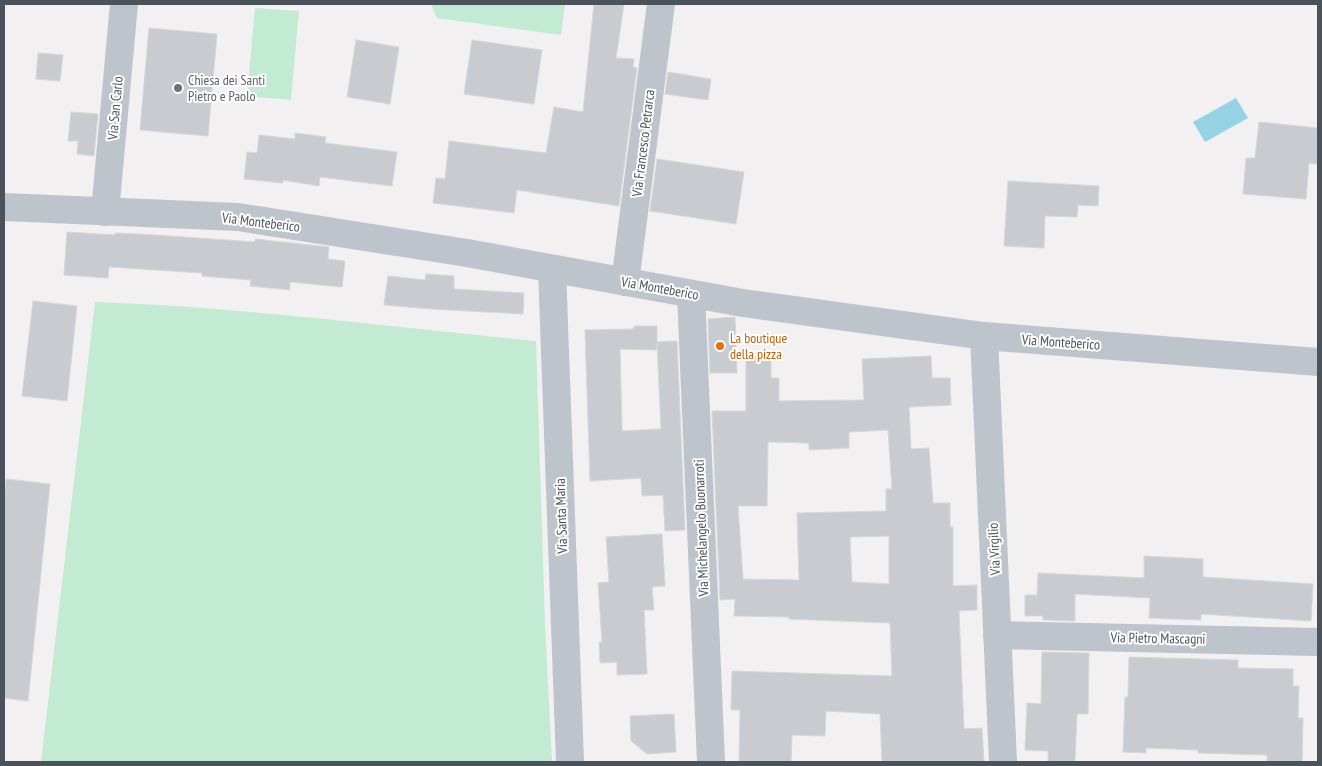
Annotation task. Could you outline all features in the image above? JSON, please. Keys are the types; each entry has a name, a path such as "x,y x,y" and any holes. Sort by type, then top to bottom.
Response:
{"street":[{"name":"Via San Carlo","path":"105,212 124,4"},
{"name":"Via Francesco Petrarca","path":"625,282 661,4"},
{"name":"Via Monteberico","path":"4,207 238,217 467,253 743,303 984,336 1318,362"},
{"name":"Via Santa Maria","path":"552,269 570,762"},
{"name":"Via Michelangelo Buonarroti","path":"691,294 711,762"},
{"name":"Via Virgilio","path":"984,336 1003,762"},
{"name":"Via Pietro Mascagni","path":"998,635 1318,642"}],"green space":[{"path":"431,4 565,4 561,35 437,18"},
{"path":"255,8 299,11 291,100 247,96"},
{"path":"95,302 205,308 536,341 545,624 552,762 41,762"}],"water":[{"path":"1236,98 1248,118 1205,142 1193,122"}],"building":[{"path":"594,4 624,4 616,58 634,59 633,67 637,68 619,206 517,190 514,213 433,203 436,178 445,179 449,141 546,153 554,107 583,112"},
{"name":"Chiesa dei Santi Pietro e Paolo","path":"149,28 217,34 208,136 140,130"},
{"path":"356,40 399,47 390,104 347,97"},
{"path":"472,40 542,50 534,104 464,94"},
{"path":"38,53 63,55 60,81 36,79"},
{"path":"668,72 711,79 708,100 665,94"},
{"path":"71,112 98,114 94,156 77,154 78,141 68,141"},
{"path":"1259,122 1318,128 1318,164 1309,163 1306,199 1243,194 1246,158 1255,158"},
{"path":"295,133 326,137 325,143 397,152 392,186 320,177 319,186 283,180 283,183 244,179 247,152 257,153 259,135 295,139"},
{"path":"657,159 744,172 736,224 650,211"},
{"path":"1008,181 1099,186 1098,206 1078,205 1077,217 1045,216 1044,248 1004,246"},
{"path":"67,232 156,235 255,242 255,239 329,247 328,259 345,261 342,287 290,282 290,290 250,286 251,280 202,276 202,273 109,267 108,278 64,275"},
{"path":"426,274 454,276 454,289 524,293 523,314 384,305 388,276 425,280"},
{"path":"33,301 77,306 67,401 22,396"},
{"name":"La boutique della pizza","path":"735,317 737,373 710,373 708,319"},
{"path":"634,326 657,326 657,342 677,341 685,530 665,531 663,495 642,496 641,478 590,481 585,330 634,329","holes":["657,343 661,429 622,431 620,349 657,350"]},
{"path":"746,356 771,356 771,378 779,378 779,401 864,400 862,359 931,356 932,378 950,378 951,405 909,407 911,449 929,448 933,503 950,503 950,527 953,527 953,586 977,585 977,610 959,611 964,729 982,728 984,762 882,762 880,714 826,711 825,736 792,735 791,762 739,762 740,710 731,710 732,671 892,676 890,623 734,616 735,599 720,600 712,411 746,411","holes":["888,430 892,489 886,489 886,511 797,513 799,580 743,579 738,506 767,506 768,442 809,443 809,450 849,448 849,432","889,536 889,584 852,582 850,537"]},
{"path":"6,479 50,484 28,701 4,698 4,499"},
{"path":"662,534 665,586 652,587 654,610 644,610 647,674 617,675 617,662 600,663 599,642 602,642 598,583 609,582 606,537"},
{"path":"1144,556 1203,559 1203,577 1313,584 1311,621 1201,614 1201,620 1149,618 1150,598 1075,594 1075,621 1043,620 1043,616 1025,616 1025,595 1037,595 1038,573 1144,578"},
{"path":"1042,652 1089,653 1088,714 1077,714 1075,762 1048,762 1048,751 1025,750 1027,703 1041,704"},
{"path":"1129,657 1238,660 1238,668 1293,669 1293,686 1299,686 1298,718 1303,718 1302,762 1267,762 1267,755 1198,753 1198,750 1146,748 1146,753 1123,752 1125,697 1128,697"},
{"path":"674,714 676,752 647,754 631,741 630,716"}],"place":[{"name":"Chiesa dei Santi Pietro e Paolo","path":"178,88"},
{"name":"La boutique della pizza","path":"720,346"}]}
